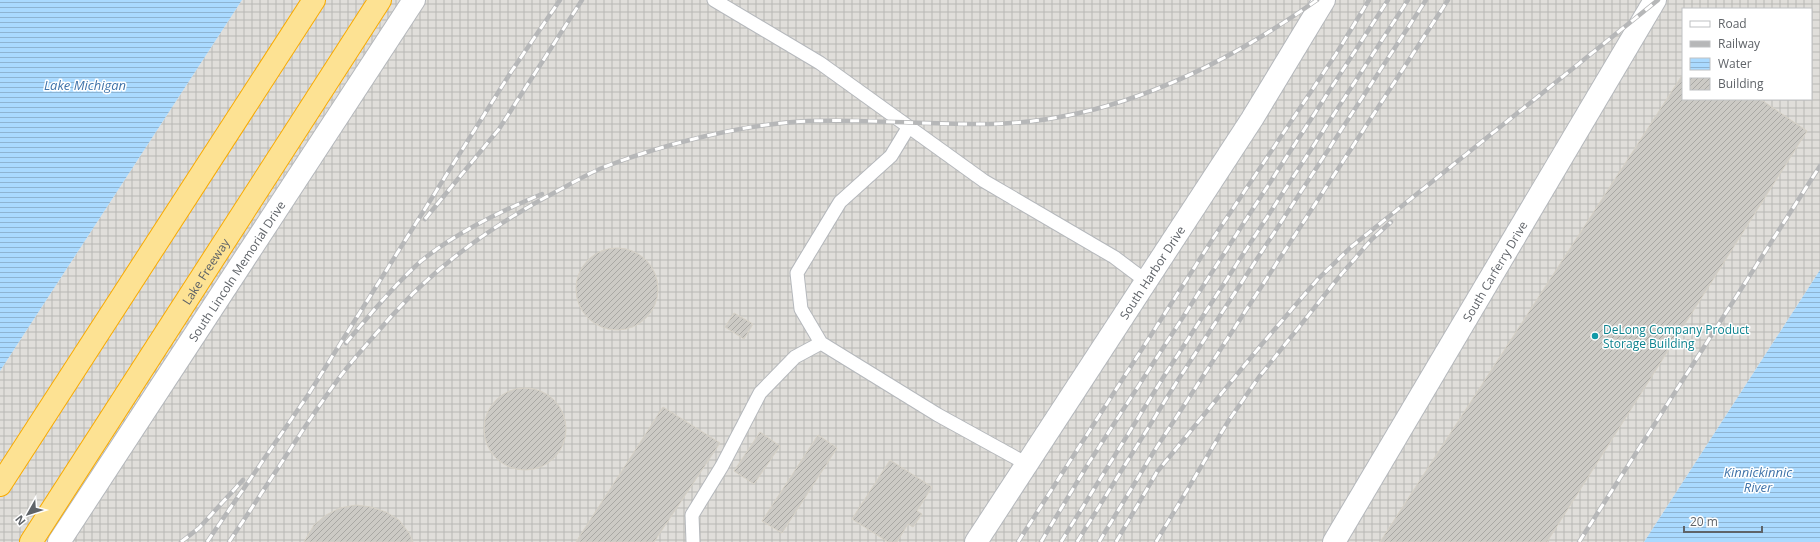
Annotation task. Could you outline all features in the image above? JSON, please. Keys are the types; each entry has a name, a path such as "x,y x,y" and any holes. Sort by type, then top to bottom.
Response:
{"highway":[{"path":"0,485 314,0"},
{"name":"Lake Freeway","path":"31,542 380,0"}],"street":[{"name":"South Lincoln Memorial Drive","path":"59,542 414,0"},
{"name":"South Harbor Drive","path":"976,542 1252,119 1324,0"},
{"name":"South Carferry Drive","path":"1334,542 1655,0"}],"lane":[{"path":"714,0 820,63 908,128 984,181 1114,257 1146,281"},
{"path":"908,128 891,156 840,202 797,273 802,309 821,343 938,415 1027,464"},
{"path":"693,542 692,515 722,466 760,393 795,357 821,343"}],"shaded area":[{"path":"242,0 1820,0 1820,270 1644,542 0,542 0,371"}],"water":[{"name":"Lake Michigan","path":"0,0 242,0 0,371"},
{"name":"Kinnickinnic River","path":"1820,270 1820,542 1644,542"}],"building":[{"name":"DeLong Company Product Storage Building","path":"1682,76 1682,100 1761,100 1807,131 1547,542 1380,542"},
{"path":"617,248 633,251 646,260 655,273 658,289 655,305 646,318 633,327 617,330 601,327 588,318 579,305 576,289 579,273 588,260 601,251"},
{"path":"734,313 753,324 744,339 725,327"},
{"path":"525,388 541,391 554,400 563,413 566,429 563,445 554,458 541,467 525,470 509,467 496,458 487,445 484,429 487,413 496,400 509,391"},
{"path":"663,407 720,443 654,542 576,542"},
{"path":"760,432 780,446 754,484 734,471"},
{"path":"818,435 837,448 782,533 762,521"},
{"path":"890,460 932,487 917,511 922,514 913,527 908,524 897,542 888,542 852,519"},
{"path":"356,505 371,507 386,512 399,520 409,533 413,542 304,542 314,525 326,515 340,508"}],"railway":[{"path":"207,542 308,395 511,72 560,0"},
{"path":"425,219 499,129 582,0"},
{"path":"229,542 335,383 391,316 423,284 471,244 524,209 589,174 607,166 680,142 732,130 758,126 808,121 990,124 1034,121 1078,113 1120,102 1162,87 1203,69 1242,48 1317,0"},
{"path":"1018,542 1214,237 1336,54 1369,0"},
{"path":"1041,542 1088,464 1388,0"},
{"path":"1061,542 1166,373 1408,0"},
{"path":"1077,542 1178,380 1426,0"},
{"path":"1099,542 1153,453 1448,0"},
{"path":"1116,542 1157,472 1262,344 1317,280 1351,247 1658,0"},
{"path":"1579,542 1820,166"},
{"path":"346,343 401,281 420,262 434,251 463,232 542,194"},
{"path":"1156,542 1229,420 1259,377 1339,277 1372,239 1391,222"},
{"path":"181,542 199,528 243,480"}],"place":[{"name":"DeLong Company Product Storage Building","path":"1595,336"}]}
